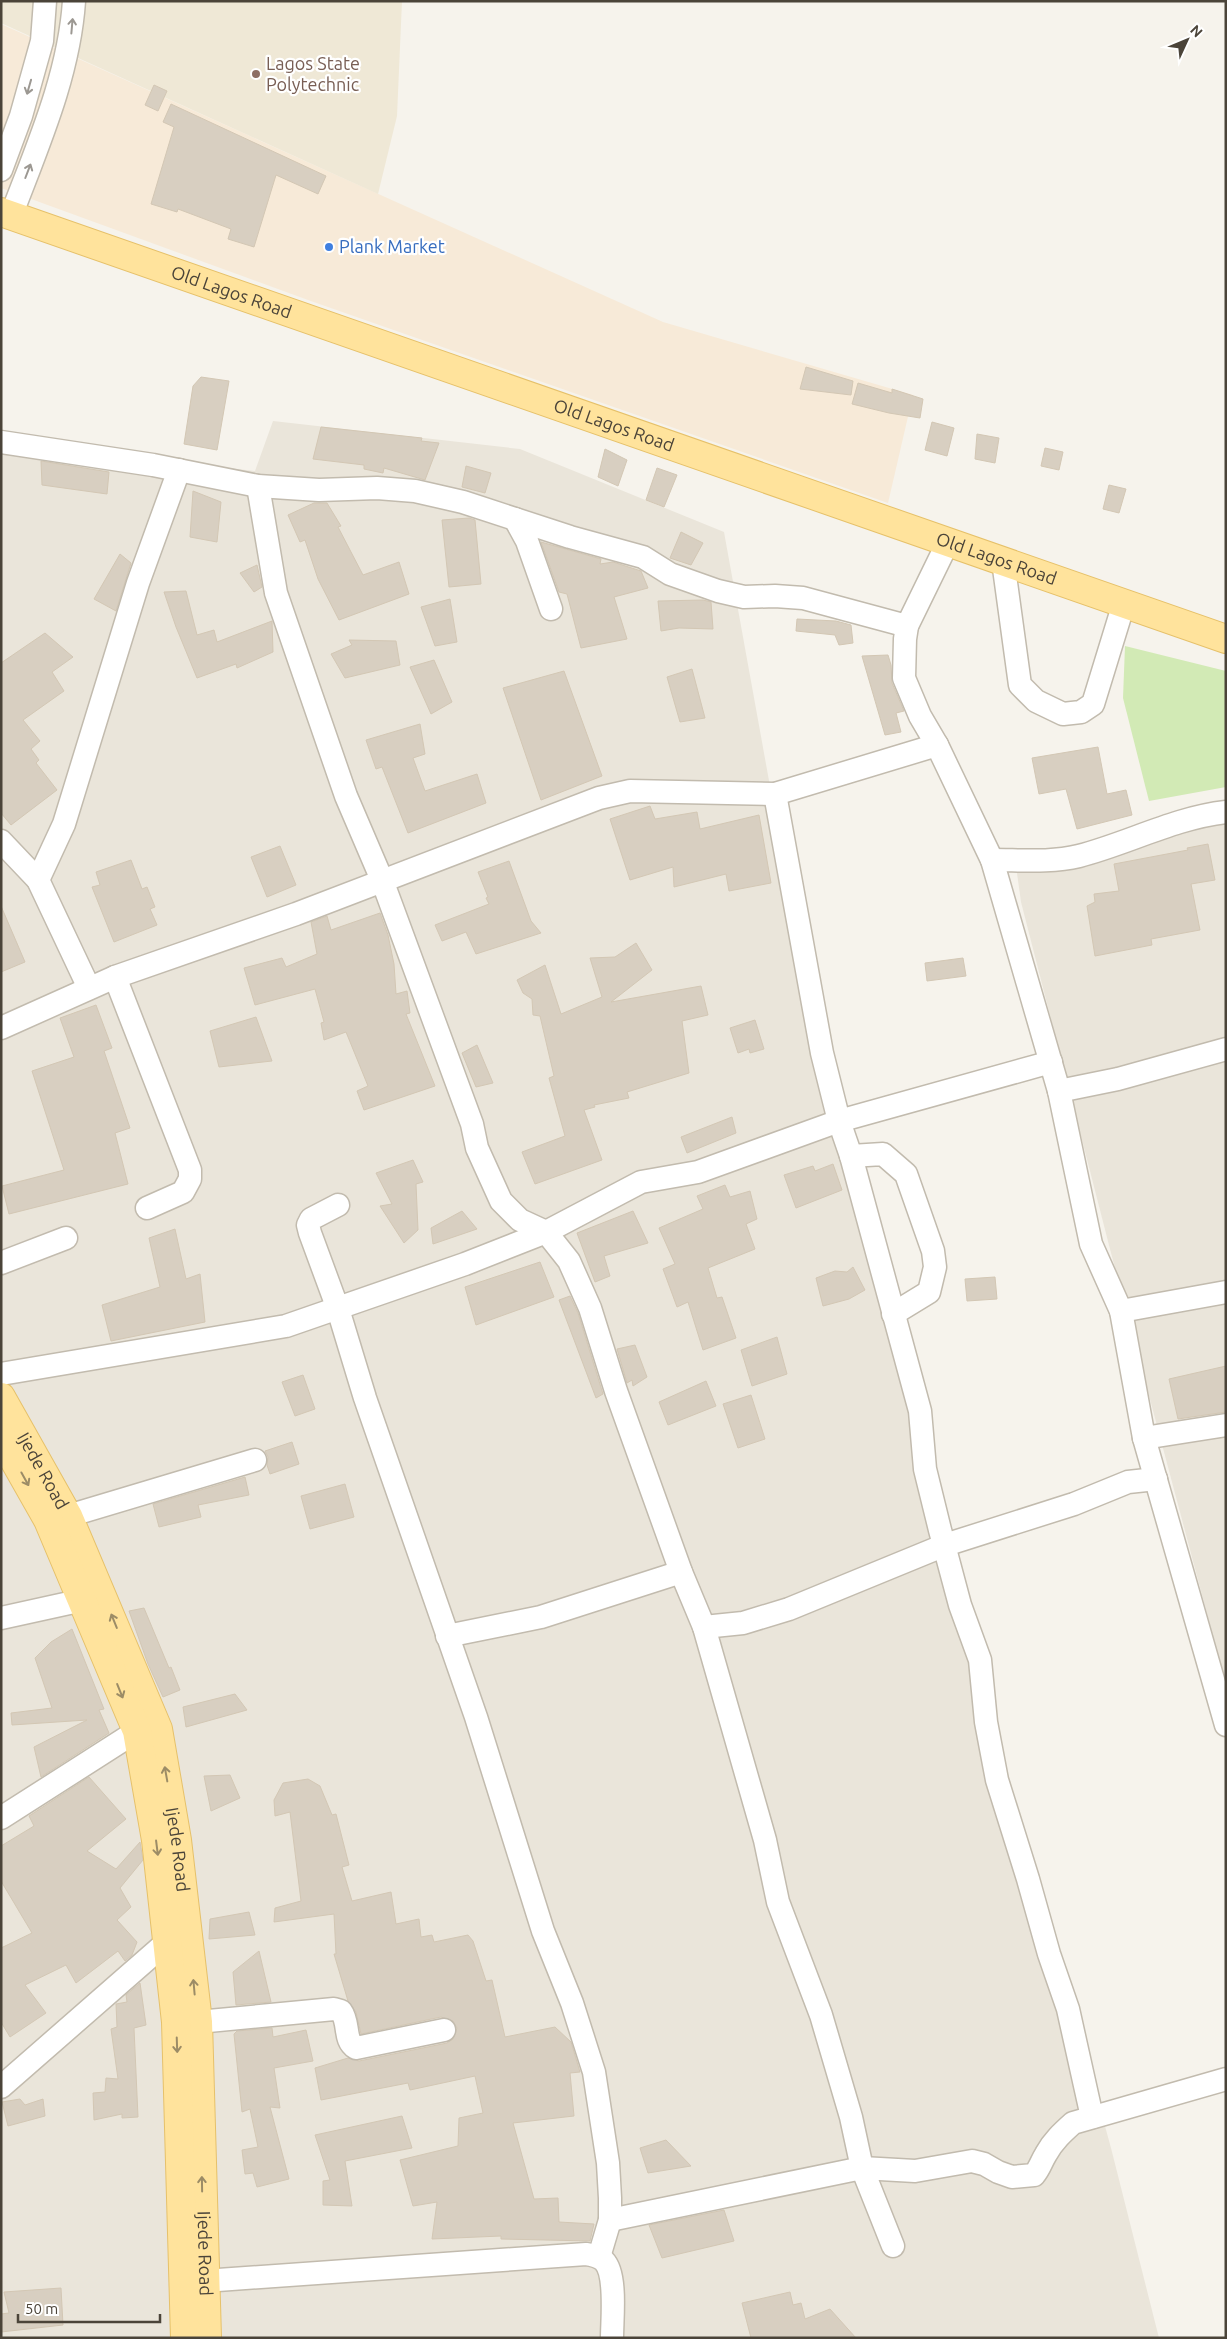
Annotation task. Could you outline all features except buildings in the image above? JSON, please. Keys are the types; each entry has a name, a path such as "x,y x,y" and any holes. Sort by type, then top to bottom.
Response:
{"main road":[{"name":"Old Lagos Road","path":"6,214 284,309 1226,639"},
{"name":"Ijede Road","path":"1,1397 68,1516 158,1729 177,1840 198,2022 207,2338"},
{"name":"Ijede Road","path":"1,1437 48,1520 137,1731 156,1840 176,2022 185,2338"}],"street":[{"path":"1,170 21,116 42,40 45,1"},
{"path":"6,214 46,125 72,33 74,1"},
{"path":"1,442 179,470 258,486 318,490 377,488 415,491 463,502 643,557 670,574 718,591 744,597 775,596 803,598 907,626"},
{"path":"38,880 64,824 138,583 179,470"},
{"path":"258,486 276,593 346,796 382,880 472,1124 477,1148 501,1201 520,1220 546,1232 569,1261 590,1308 616,1391 681,1572 704,1628 758,1815 778,1902 821,2015 851,2117 862,2168 893,2246"},
{"path":"515,519 527,541 551,609"},
{"path":"948,542 907,626 904,678 920,716 937,745 992,860 1059,1091 1091,1244 1121,1311 1144,1438 1220,1686 1226,1725"},
{"path":"1003,562 1020,685 1036,701 1063,714 1081,712 1093,704 1124,603"},
{"path":"1,1028 115,977 296,914 599,798 630,791 775,794 937,745"},
{"path":"775,794 822,1053 839,1121 851,1156 920,1412 925,1470 960,1605 980,1660 986,1722 997,1780 1049,1954 1068,2009 1092,2117"},
{"path":"992,860 1050,861 1080,856 1182,821 1226,812"},
{"path":"1,841 38,880 89,988"},
{"path":"115,977 190,1170 190,1179 184,1192 147,1208"},
{"path":"1059,1091 1118,1079 1226,1049"},
{"path":"1,1374 286,1326 465,1264 546,1232 641,1182 698,1172 839,1121 1051,1062"},
{"path":"851,1156 883,1154 906,1174 933,1251 936,1267 929,1292 893,1314"},
{"path":"338,1204 311,1219 308,1226 338,1309 365,1398 476,1716 544,1932 572,2003 594,2072 608,2163 610,2220 599,2257"},
{"path":"1,1263 66,1238"},
{"path":"1121,1311 1226,1292"},
{"path":"1144,1438 1226,1425"},
{"path":"68,1516 255,1460"},
{"path":"704,1628 743,1623 789,1609 945,1545 1074,1504 1128,1482 1156,1480"},
{"path":"447,1636 541,1617 681,1572"},
{"path":"1,1618 83,1600"},
{"path":"1,1818 137,1731"},
{"path":"1,2087 168,1941"},
{"path":"198,2022 334,2009 341,2011 346,2018 350,2045 356,2048 444,2030"},
{"path":"610,2220 862,2168 915,2171 972,2161 984,2164 1012,2177 1034,2174 1041,2167 1045,2155 1056,2138 1073,2123 1226,2079"},
{"path":"204,2281 586,2254 599,2257 606,2262 610,2271 613,2296 612,2338"}],"shaded area":[{"name":"Lagos State Polytechnic","path":"1,1 402,1 397,116 378,194 1,23"},
{"name":"Plank Market","path":"1,24 663,322 913,395 888,503 308,300 1,188"},
{"path":"273,421 520,449 724,532 817,1046 982,1679 1111,2148 1159,2338 1,2338 1,443 255,471"},
{"path":"1226,823 1226,1685 1110,1249 1021,902 1016,866"}],"green space":[{"path":"1125,646 1226,671 1226,787 1149,801 1123,698"}],"place":[{"name":"Lagos State Polytechnic","path":"256,74"},
{"name":"Plank Market","path":"329,247"}]}
